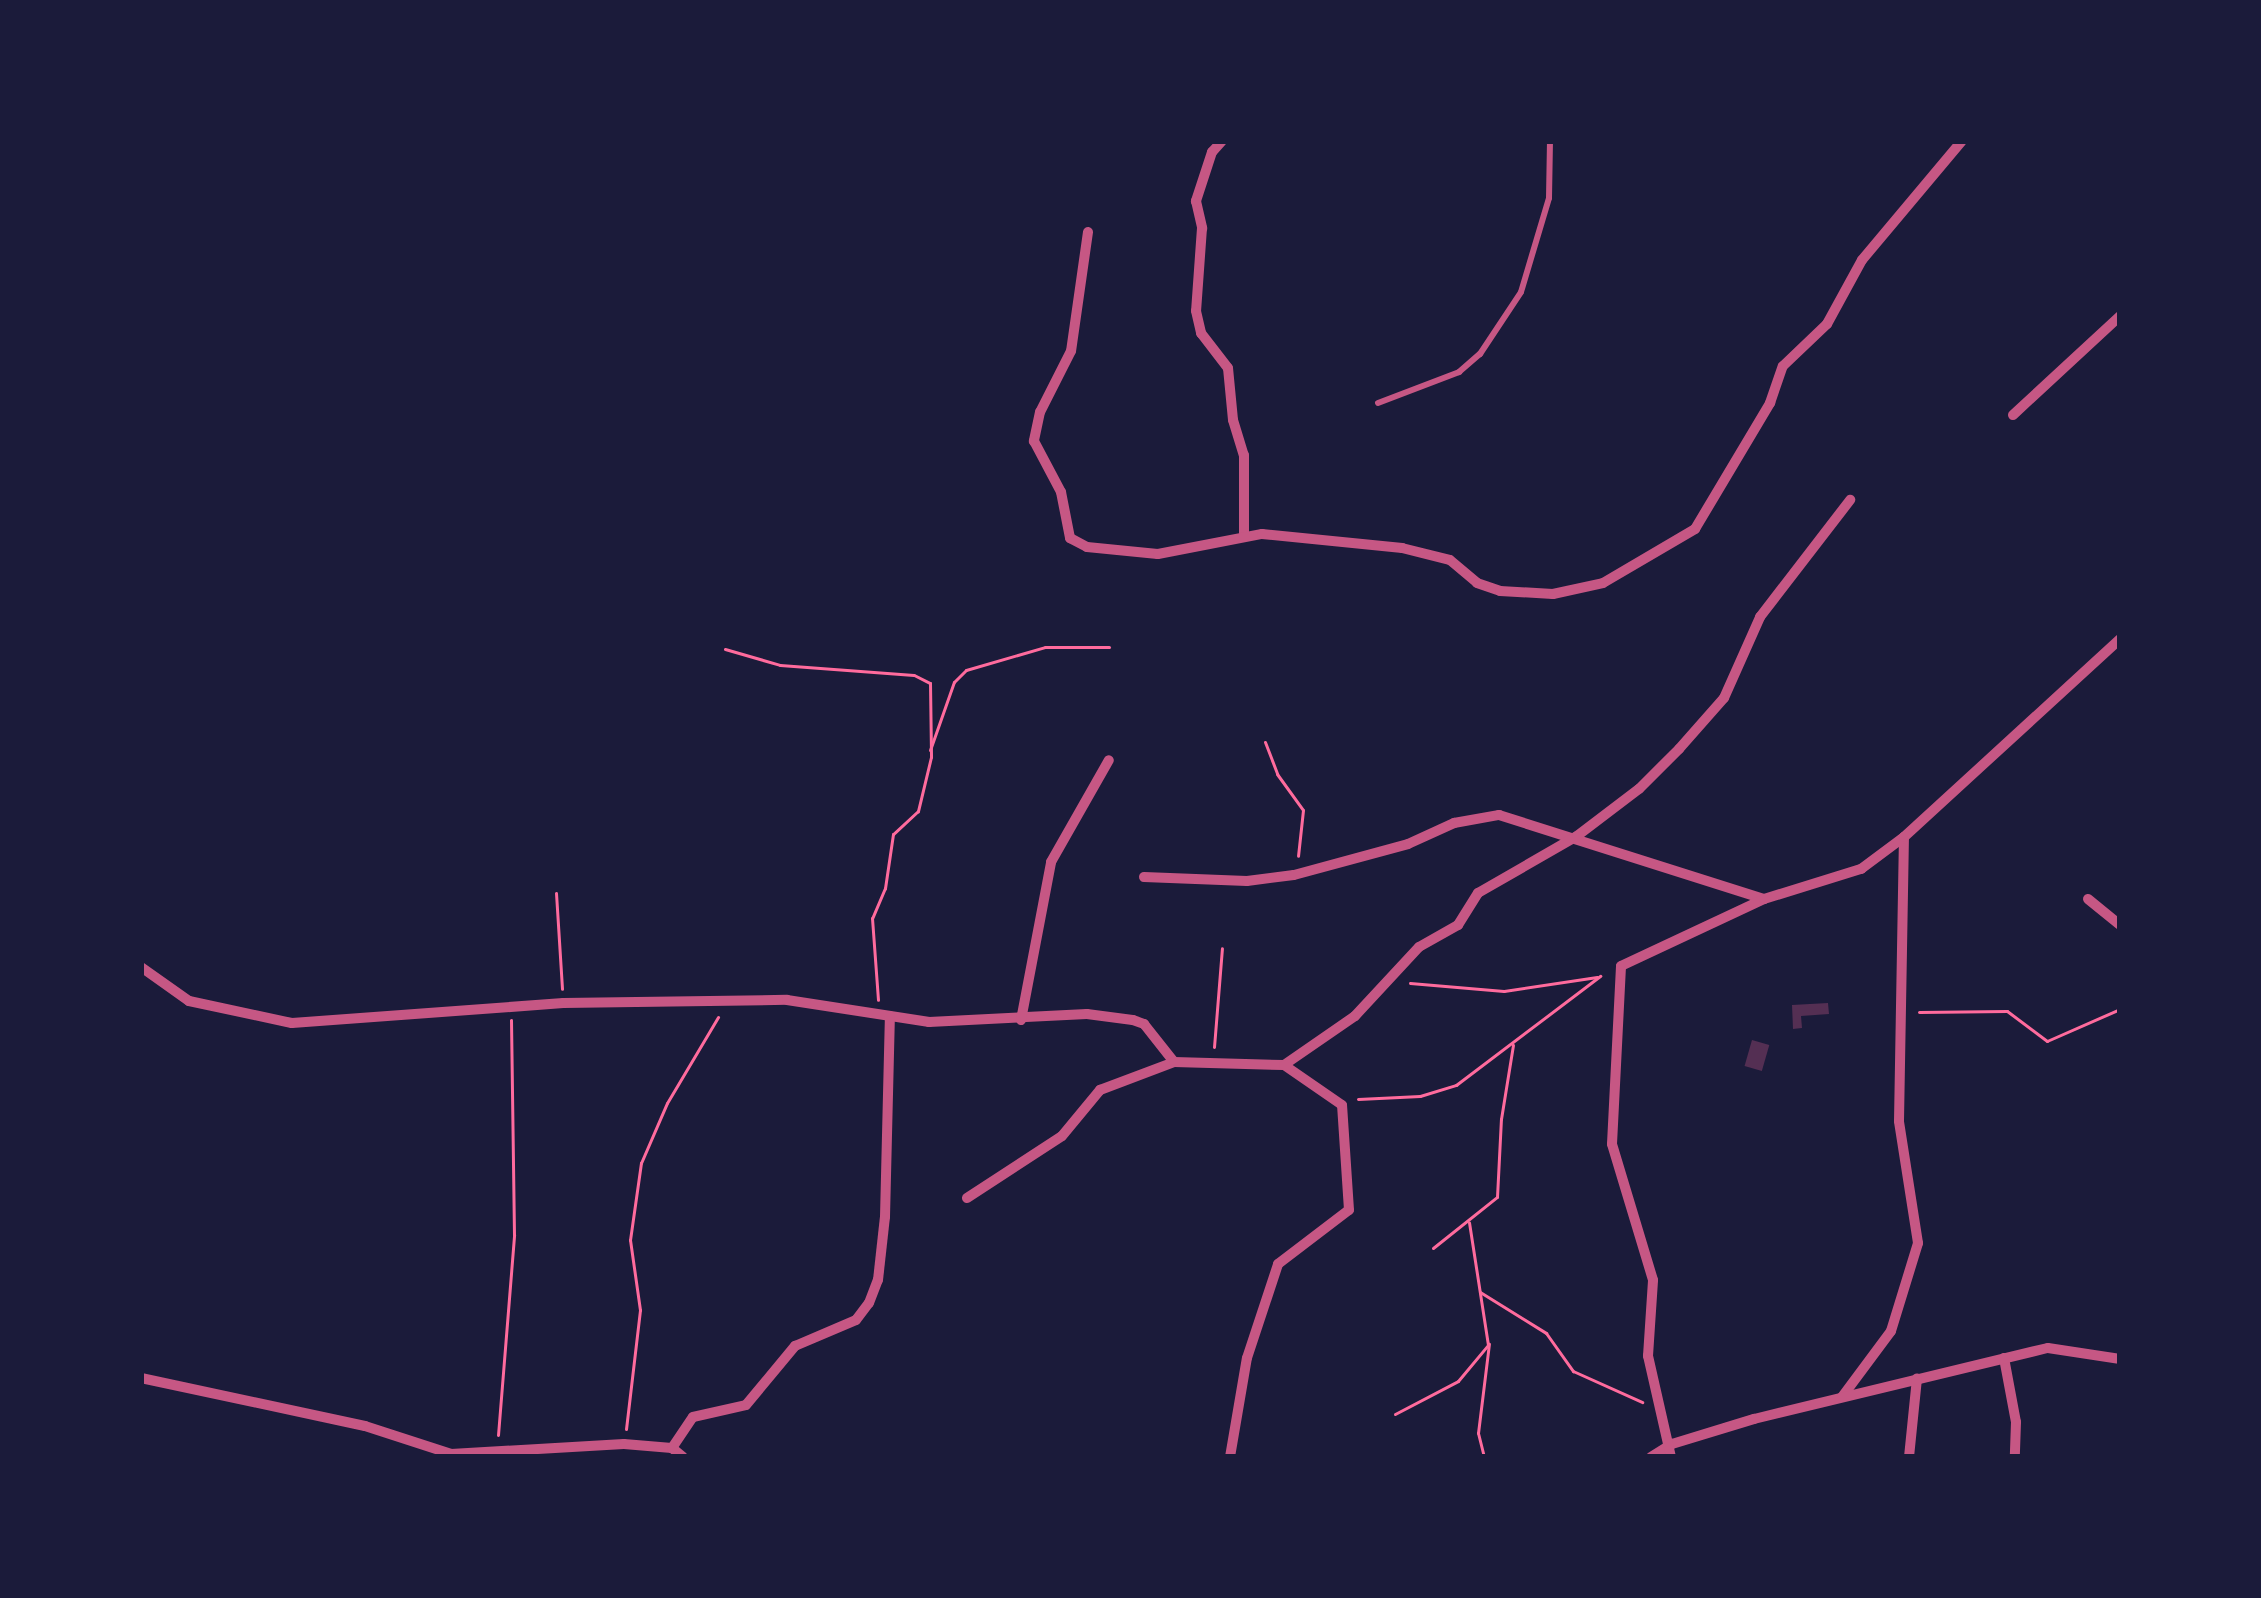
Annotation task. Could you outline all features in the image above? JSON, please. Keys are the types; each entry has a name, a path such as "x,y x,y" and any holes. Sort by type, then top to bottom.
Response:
{"street":[{"path":"1222,141 1212,152 1196,201 1202,228 1196,311 1201,333 1228,368 1229,400 1244,454 1244,536"},
{"path":"1088,232 1070,351 1034,428 1035,448 1061,492 1070,538 1087,547 1158,554 1244,536 1293,536 1435,554 1477,583 1500,591 1553,594 1603,583 1695,529 1770,403 1783,366 1826,324 1862,260 1962,141"},
{"path":"2013,415 2120,316"},
{"path":"1284,1065 1355,1016 1419,947 1458,925 1478,893 1577,836 1640,789 1724,698 1760,617 1850,500"},
{"path":"1671,1450 1648,1356 1653,1280 1612,1144 1619,972 1642,953 1764,898 1845,876 1904,837 2120,639"},
{"path":"1021,1020 1051,862 1109,760"},
{"path":"1144,877 1247,881 1294,875 1408,844 1483,815 1577,836 1764,898"},
{"path":"1842,1397 1891,1331 1918,1243 1899,1121 1904,837"},
{"path":"2088,899 2120,925"},
{"path":"141,967 189,1001 292,1023 563,1003 787,1000 929,1022 1087,1015 1139,1021 1174,1062"},
{"path":"141,1378 352,1423 452,1454 623,1444 678,1453 693,1417 746,1405 795,1346 856,1320 869,1303 878,1280 885,1217 884,1015"},
{"path":"967,1198 1062,1136 1100,1090 1174,1062 1284,1065 1338,1099 1346,1119 1349,1210 1278,1264 1247,1358 1230,1457"},
{"path":"1651,1457 1842,1397 2004,1358 2060,1347 2120,1359"},
{"path":"2004,1358 2016,1422 2015,1457"},
{"path":"1909,1457 1917,1378"}],"lane":[{"path":"1378,403 1459,371 1480,354 1521,292 1549,198 1550,141"}],"path":[{"path":"929,752 954,682 966,670 1045,647 1109,647"},
{"path":"725,649 780,665 926,680 933,702 916,817 893,834 885,889 872,918 884,1015"},
{"path":"1265,742 1276,774 1303,810 1294,875"},
{"path":"556,893 563,1003"},
{"path":"1213,1061 1222,948"},
{"path":"1338,1099 1389,1100 1456,1085 1600,976 1504,992 1390,982"},
{"path":"623,1444 640,1310 630,1240 640,1162 667,1102 730,1001"},
{"path":"1901,1003 1924,1013 2007,1011 2047,1041 2120,1009"},
{"path":"488,1451 514,1235 511,1008"},
{"path":"1433,1248 1487,1209 1501,1183 1501,1119 1513,1043"},
{"path":"1469,1222 1489,1342 1478,1433 1484,1457"},
{"path":"1479,1292 1546,1333 1573,1371 1660,1411"},
{"path":"1395,1414 1458,1381 1489,1342"}],"building":[{"path":"1828,1003 1829,1014 1801,1016 1802,1028 1793,1029 1792,1005"},
{"path":"1752,1040 1769,1045 1762,1071 1745,1066"}]}
